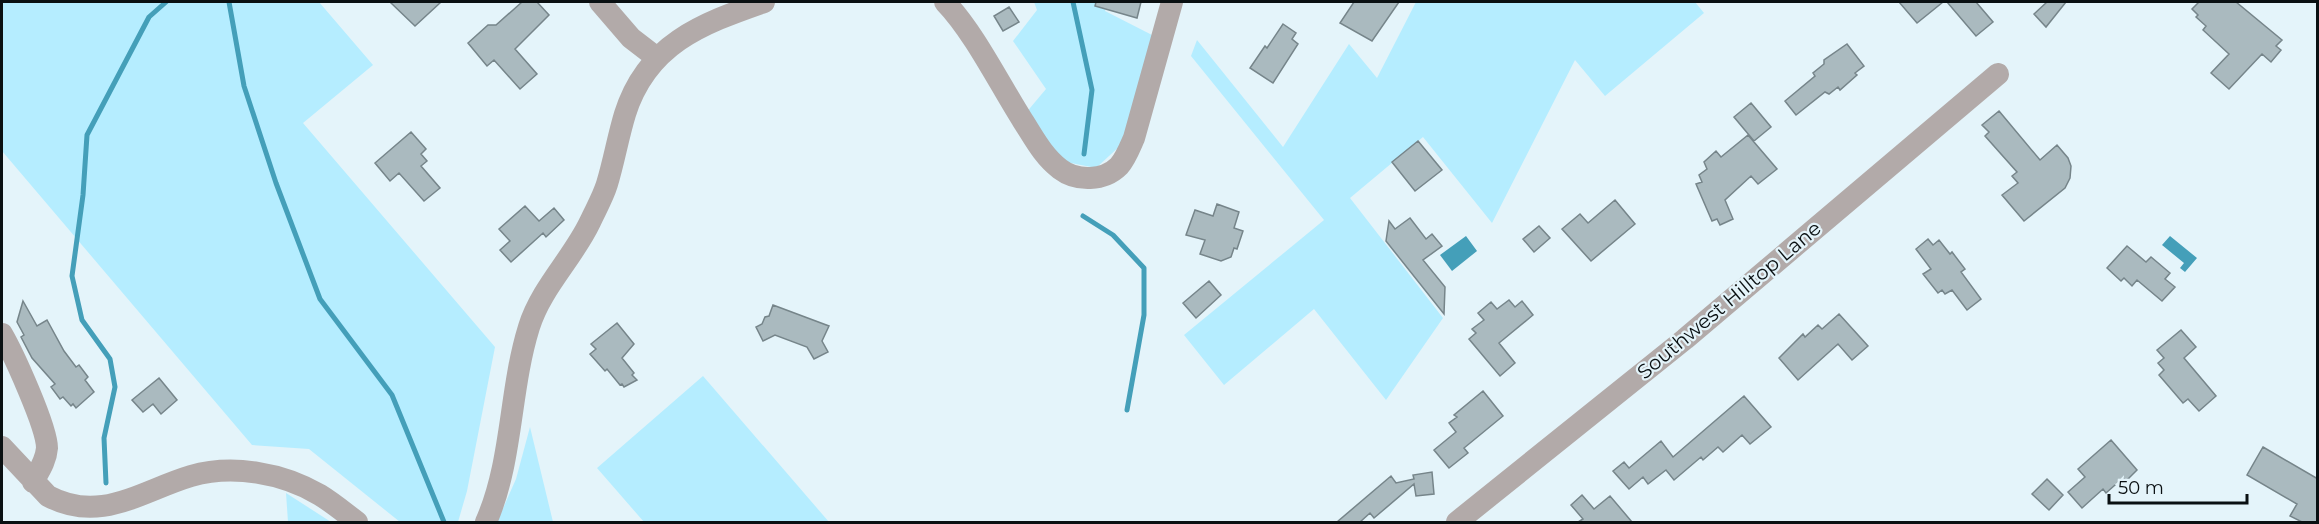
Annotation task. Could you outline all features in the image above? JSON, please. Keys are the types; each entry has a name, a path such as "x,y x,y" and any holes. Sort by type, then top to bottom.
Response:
{"street":[{"path":"600,2 631,38 657,58"},
{"path":"486,522 501,479 515,390 529,327 539,304 587,228 607,186 631,99 657,58 669,46 697,28 764,2"},
{"path":"945,2 969,32 1040,148 1059,168 1083,178 1106,176 1118,167 1128,151 1134,138 1172,2"},
{"name":"Southwest Hilltop Lane","path":"1457,522 1685,339 1998,74"},
{"path":"2,334 33,402 47,444 42,466 33,482"},
{"path":"2,447 33,482 57,502 81,509 104,509 192,476 227,471 280,477 320,495 357,522"}],"shaded area":[{"path":"2,2 319,2 373,65 303,123 495,347 467,491 458,522 400,522 309,449 252,445 2,151"},
{"path":"1034,2 1107,2 1105,11 1154,36 1121,145 1096,168 1056,160 1025,114 1046,89 1013,41 1037,10"},
{"path":"1416,2 1695,2 1704,13 1605,96 1575,60 1492,223 1423,137 1350,198 1443,318 1386,400 1314,309 1224,385 1184,335 1324,220 1191,56 1197,40 1283,147 1349,44 1377,78"},
{"path":"1466,236 1477,251 1452,271 1440,255"},
{"path":"2170,236 2197,258 2185,272 2180,268 2184,263 2162,245"},
{"path":"703,376 829,522 644,522 597,468"},
{"path":"530,427 553,522 497,522 516,479"},
{"path":"286,493 331,522 288,522"}],"building":[{"path":"390,2 441,2 415,26"},
{"path":"522,2 537,2 549,15 515,49 537,74 520,89 494,60 487,66 468,43 488,25 496,25"},
{"path":"1096,2 1141,2 1137,18 1095,6"},
{"path":"1354,2 1399,2 1372,41 1340,23"},
{"path":"1899,2 1943,2 1917,23"},
{"path":"1947,2 1976,2 1993,22 1976,36"},
{"path":"2047,2 2066,2 2046,27 2034,14"},
{"path":"2199,2 2236,2 2282,40 2276,46 2281,50 2271,62 2262,54 2229,89 2211,73 2229,54 2203,30 2206,26 2196,17 2198,15 2192,9"},
{"path":"1009,7 1019,22 1003,31 994,16"},
{"path":"1283,24 1296,33 1292,39 1298,44 1273,83 1250,68"},
{"path":"1847,44 1864,66 1840,90 1838,87 1829,94 1825,92 1796,115 1785,101 1815,76 1813,73 1824,64 1824,60"},
{"path":"1751,103 1771,127 1754,141 1734,117"},
{"path":"1999,111 2040,160 2057,145 2068,158 2071,166 2070,178 2065,188 2024,221 2002,195 2018,183 2012,176 2017,172 1985,136 1989,132 1982,125"},
{"path":"411,132 426,149 421,154 427,161 421,166 440,188 424,201 399,173 390,181 375,163"},
{"path":"1748,135 1777,169 1758,184 1751,176 1725,200 1733,219 1720,225 1717,219 1712,221 1696,184 1702,182 1699,175 1707,169 1704,162 1716,151 1721,157"},
{"path":"1418,141 1442,170 1415,191 1392,162"},
{"path":"1615,200 1635,224 1591,261 1562,229 1580,214 1588,223"},
{"path":"1217,204 1239,212 1234,228 1243,231 1237,249 1234,248 1231,257 1221,261 1200,254 1205,240 1186,235 1195,210 1213,216"},
{"path":"525,206 539,221 554,208 564,220 546,237 543,233 511,262 500,250 510,241 499,229"},
{"path":"1410,218 1426,239 1432,234 1442,246 1423,260 1445,287 1444,314 1386,241 1389,221 1395,229"},
{"path":"1539,226 1550,238 1534,252 1523,239"},
{"path":"1928,239 1933,245 1939,240 1965,269 1961,272 1981,299 1967,310 1952,290 1945,294 1942,290 1938,293 1923,274 1931,269 1916,249"},
{"path":"2127,246 2146,262 2151,257 2170,273 2165,279 2175,287 2162,301 2137,280 2132,286 2124,278 2121,281 2107,268"},
{"path":"1209,281 1221,295 1196,318 1183,303"},
{"path":"1509,300 1515,307 1522,301 1533,315 1499,343 1515,363 1500,376 1469,339 1476,333 1472,329 1484,320 1478,313 1491,302 1497,309"},
{"path":"23,301 37,326 47,320 64,351 76,367 79,365 88,377 85,380 94,392 76,408 63,397 60,399 51,387 55,384 32,358 21,337 24,335 17,322"},
{"path":"773,305 829,326 822,341 828,352 814,359 807,347 775,335 763,341 756,327 762,324 765,317 769,316"},
{"path":"1839,314 1868,346 1852,360 1838,344 1798,380 1779,358 1803,334 1805,337 1818,325 1822,329"},
{"path":"617,323 634,344 622,358 637,380 624,387 590,354 596,349 591,344"},
{"path":"2181,330 2196,347 2184,358 2216,396 2199,411 2188,399 2183,403 2159,375 2164,370 2158,363 2164,358 2157,350"},
{"path":"159,378 177,400 161,414 153,404 143,412 132,400"},
{"path":"1483,391 1503,416 1464,448 1468,453 1449,468 1434,450 1456,432 1449,423 1457,417 1454,415"},
{"path":"1744,396 1771,427 1750,444 1742,435 1723,452 1718,447 1703,460 1701,457 1674,480 1666,470 1648,484 1643,477 1629,489 1613,471 1624,462 1629,468 1661,441 1673,457"},
{"path":"2111,440 2137,470 2126,481 2123,478 2106,493 2103,489 2082,508 2068,492 2085,477 2078,469"},
{"path":"2263,447 2318,479 2318,522 2302,522 2290,516 2297,504 2247,475"},
{"path":"1432,472 1434,494 1416,496 1414,484 1374,518 1370,513 1360,522 1337,522 1391,476 1396,483 1414,479 1413,475"},
{"path":"2047,479 2063,495 2049,510 2032,494"},
{"path":"1582,495 1594,509 1610,496 1632,522 1578,522 1583,519 1571,505"}],"waterway":[{"path":"106,483 104,438 115,387 110,359 82,320 72,276 83,195 87,135 149,17 166,2"},
{"path":"229,2 244,86 276,183 320,299 392,395 444,522"},
{"path":"1073,2 1092,90 1084,154"},
{"path":"1083,216 1113,235 1144,268 1144,315 1127,410"}]}
